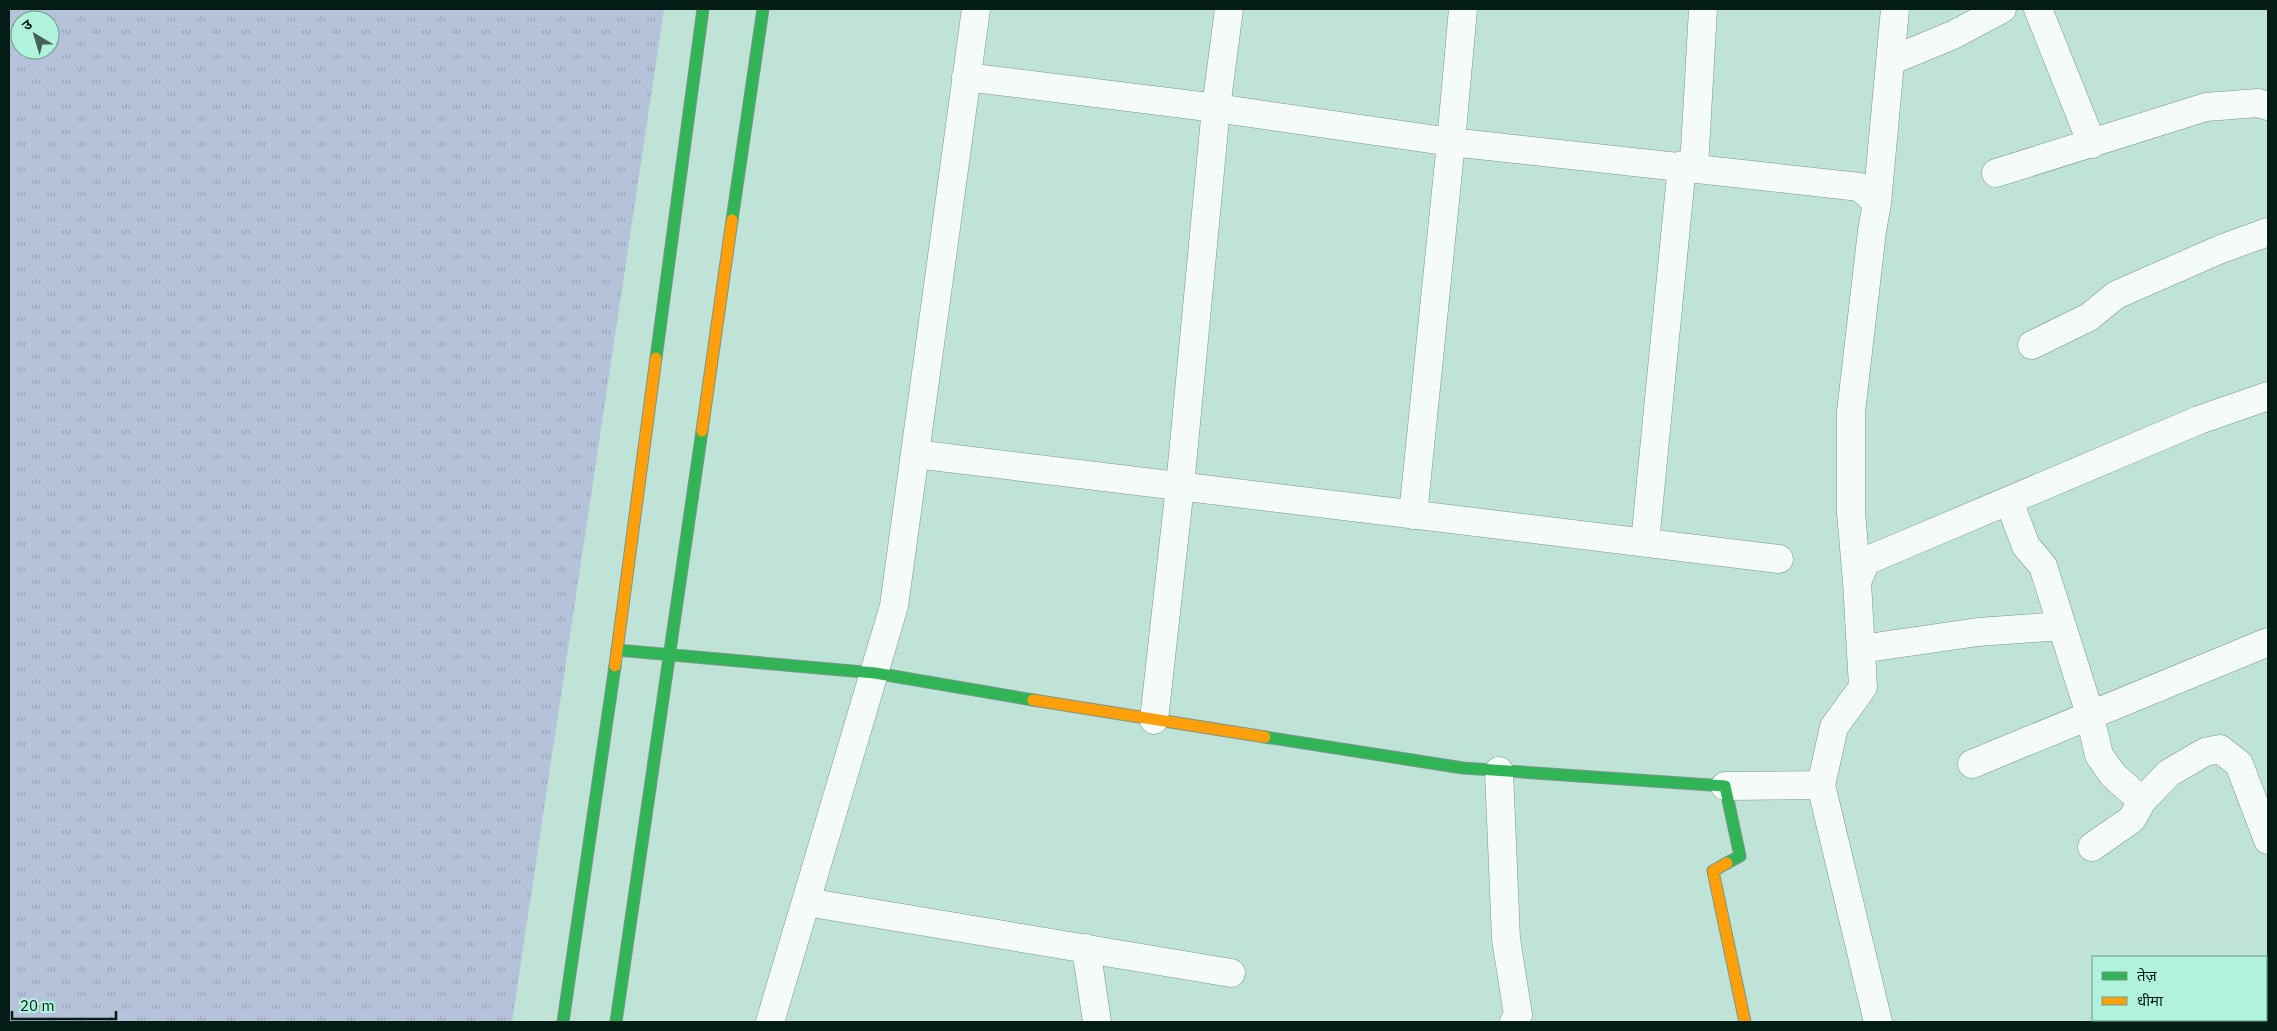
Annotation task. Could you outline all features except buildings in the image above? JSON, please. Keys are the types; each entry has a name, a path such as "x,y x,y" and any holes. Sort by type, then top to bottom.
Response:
{"street":[{"path":"563,1022 617,650 703,9"},
{"path":"616,1022 763,9"},
{"path":"770,1022 894,606 976,9"},
{"path":"1154,720 1180,486 1216,108 1229,9"},
{"path":"1413,515 1452,142 1463,9"},
{"path":"1646,542 1688,166 1703,9"},
{"path":"1878,1022 1821,785 1834,727 1863,687 1857,582 1850,512 1851,412 1872,231 1877,203 1895,9"},
{"path":"1890,60 1953,34 2002,9"},
{"path":"2038,9 2092,144"},
{"path":"966,77 1216,108 1452,142 1860,186 1877,203"},
{"path":"1996,173 2206,107 2258,103 2268,106"},
{"path":"2032,345 2089,317 2116,296 2221,249 2268,232"},
{"path":"1857,582 1866,561 2199,420 2268,396"},
{"path":"915,454 1779,559"},
{"path":"2008,501 2026,546 2044,566 2090,716 2099,755 2113,775 2142,801"},
{"path":"1861,649 1978,632 2062,626"},
{"path":"1972,764 2268,642"},
{"path":"617,650 875,673 1154,720 1463,768 1725,786 1821,785"},
{"path":"2092,847 2132,819 2142,801 2169,773 2205,752 2220,749 2239,764 2268,840"},
{"path":"1499,771 1506,939 1518,1015 1514,1022"},
{"path":"1725,786 1740,856 1713,870 1744,1022"},
{"path":"806,902 1231,972"},
{"path":"1086,948 1097,1022"}],"green space":[{"path":"9,9 664,9 512,1022 9,1022"}],"traffic: fast":[{"path":"656,358 703,9"},
{"path":"732,220 763,9"},
{"path":"616,1022 702,431"},
{"path":"617,650 875,673 1033,700"},
{"path":"563,1022 615,666"},
{"path":"1265,737 1463,768 1725,786 1740,856 1727,863"}],"traffic: slow":[{"path":"702,431 732,220"},
{"path":"615,666 656,358"},
{"path":"1033,700 1265,737"},
{"path":"1727,863 1713,871 1745,1022"}]}
